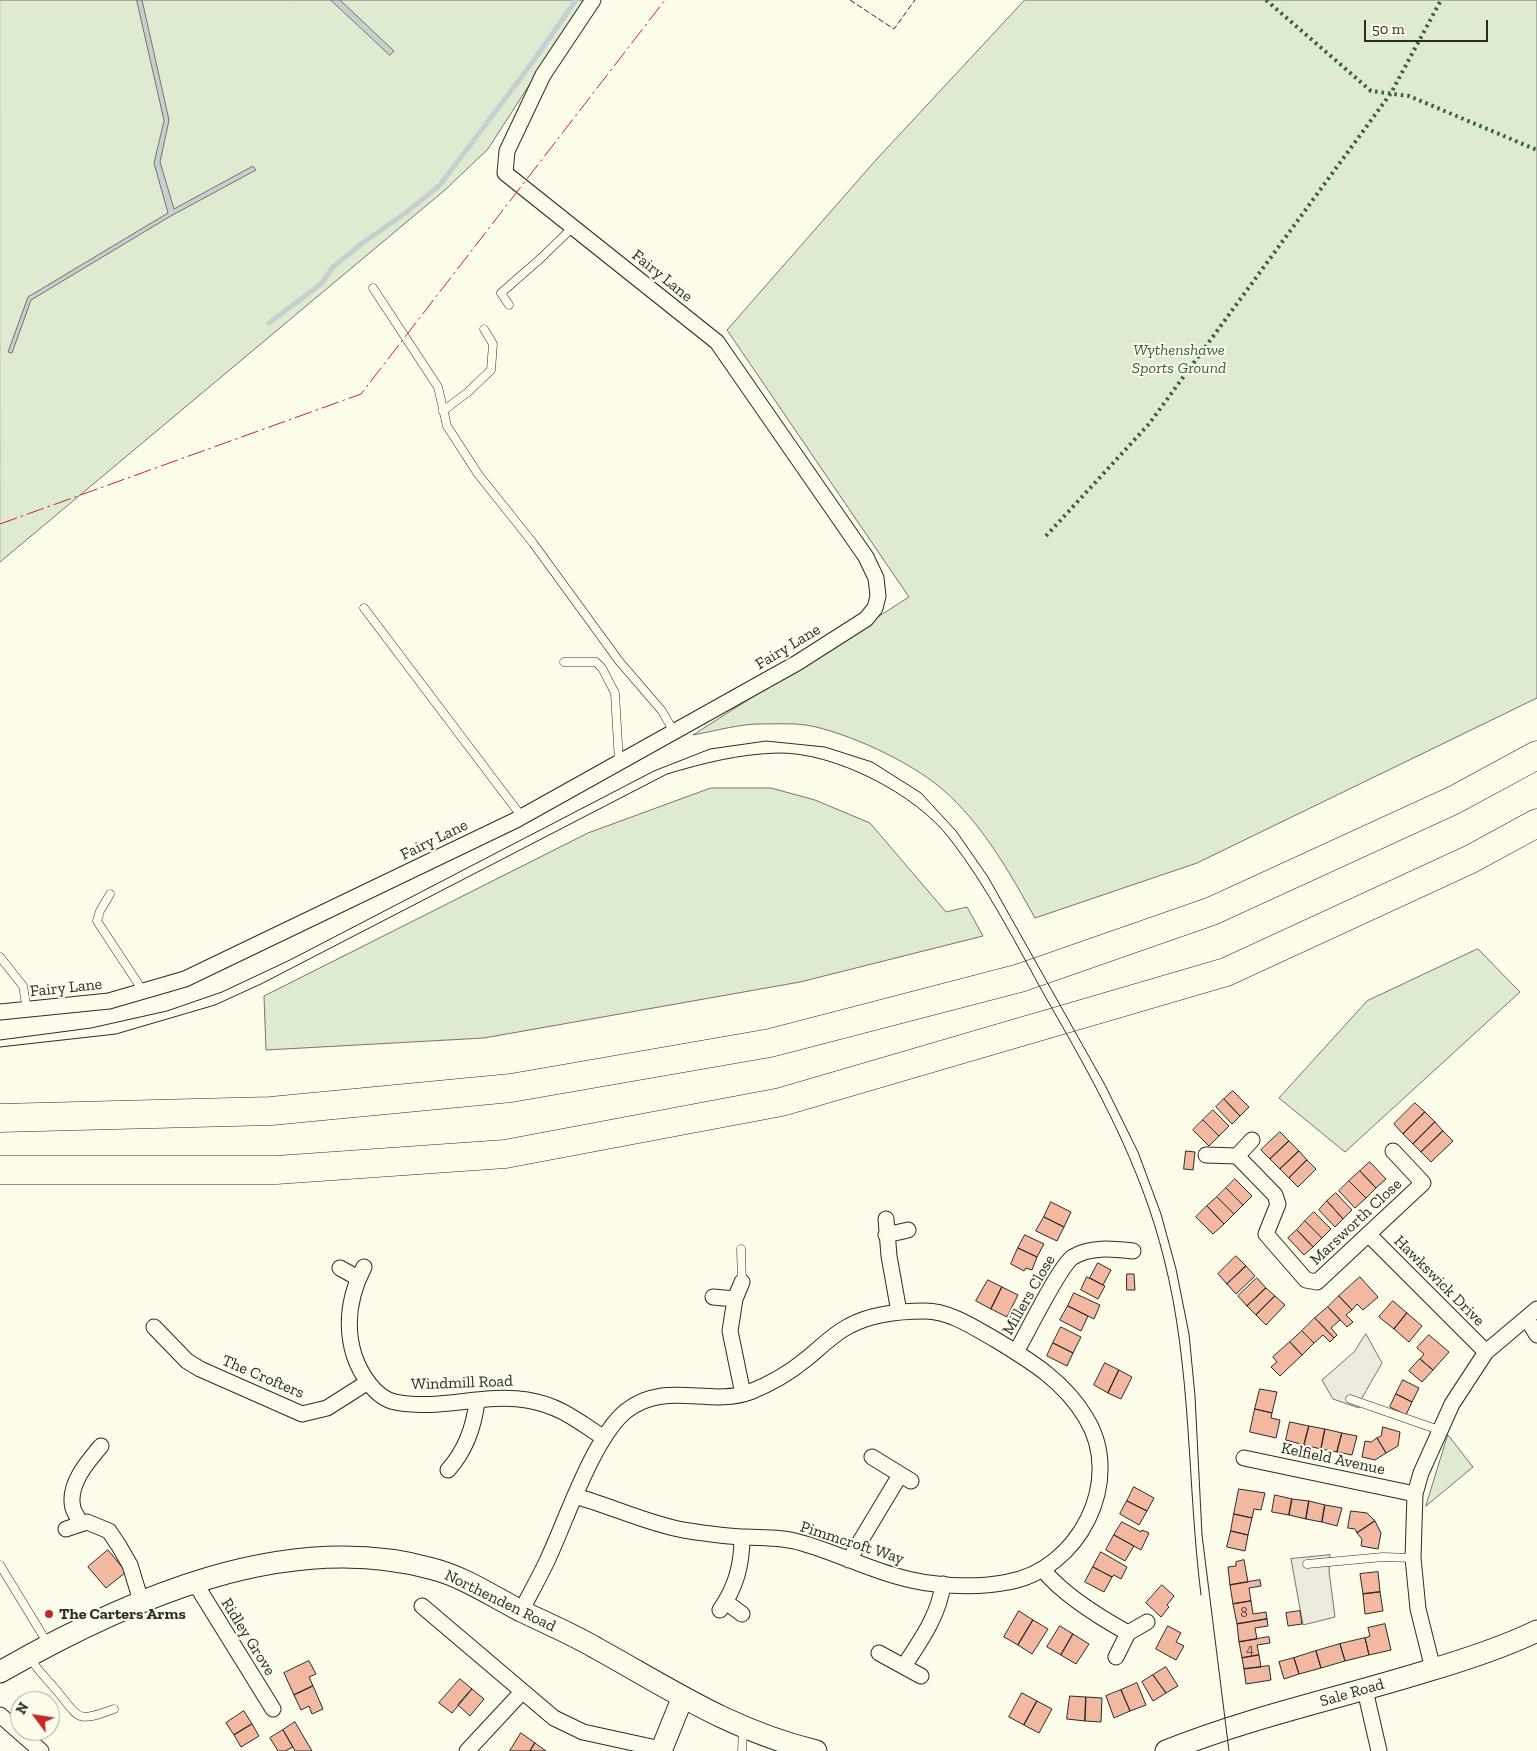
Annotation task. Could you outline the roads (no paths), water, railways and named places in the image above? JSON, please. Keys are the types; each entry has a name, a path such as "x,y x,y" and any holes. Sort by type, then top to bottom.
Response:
{"highway":[{"path":"0,1118 271,1111 511,1088 770,1043 1020,978 1212,911 1454,800 1537,755"},
{"path":"0,1170 276,1170 505,1154 781,1102 1226,972 1471,859 1537,823"}],"main road":[{"name":"Northenden Road","path":"0,1672 49,1645 141,1601 195,1583 246,1569 288,1561 352,1556 399,1561 435,1569 463,1579 595,1647 682,1698 743,1728 773,1740 816,1751"},
{"name":"Sale Road","path":"1166,1751 1245,1722 1365,1690 1479,1656 1537,1630"},
{"path":"661,1750 682,1698"}],"street":[{"name":"Fairy Lane","path":"0,1012 109,1001 185,979 522,817 798,663 866,619 875,608 878,596 876,578 866,557 717,342 505,173 507,151 543,75 593,0"},
{"path":"1206,1155 1237,1156 1252,1140"},
{"name":"Marsworth Close","path":"1237,1156 1275,1195 1278,1204 1266,1234 1306,1280 1317,1282 1423,1183 1393,1151"},
{"path":"886,1219 886,1235 899,1312"},
{"path":"886,1235 908,1230"},
{"name":"Hawkswick Drive","path":"1368,1234 1486,1352"},
{"name":"Millers Close","path":"1016,1352 1059,1274 1072,1257 1088,1251 1105,1249 1133,1250"},
{"name":"Windmill Road","path":"340,1268 361,1273 349,1308 349,1327 357,1364 368,1382 384,1398 394,1402 430,1404 511,1398 542,1402 558,1407 604,1438"},
{"path":"742,1282 735,1299 730,1331 743,1394"},
{"path":"712,1296 735,1299"},
{"name":"Pimmcroft Way","path":"521,1610 547,1561 575,1496 604,1438 626,1412 649,1399 670,1394 743,1394 774,1382 849,1326 899,1312 931,1310 962,1320 1049,1373 1087,1418 1098,1443 1100,1471 1096,1498 1086,1524 1069,1550 1044,1571 1009,1582 943,1584 898,1577 800,1542 768,1538 742,1538 667,1526 575,1496"},
{"path":"1433,1669 1418,1609 1413,1558 1415,1494 1421,1473 1452,1404 1486,1352 1532,1314 1537,1335"},
{"name":"The Crofters","path":"154,1327 187,1361 200,1369 302,1414 327,1408 368,1382"},
{"path":"448,1470 464,1448 475,1417 477,1401"},
{"path":"80,1522 72,1507 76,1484 90,1459 102,1446"},
{"path":"849,1560 905,1478 872,1457"},
{"name":"Kelfield Avenue","path":"1244,1458 1415,1494"},
{"path":"66,1529 80,1522 92,1523 109,1531 130,1565 141,1601"},
{"path":"742,1538 742,1564 723,1606 742,1614"},
{"path":"1044,1571 1055,1584 1128,1634"},
{"name":"Ridley Grove","path":"195,1583 273,1709"},
{"path":"904,1666 932,1621 941,1600 943,1584"},
{"path":"422,1606 554,1718 583,1732 661,1750"},
{"path":"1116,1657 1128,1634 1147,1622"},
{"path":"879,1653 921,1676"},
{"path":"1365,1690 1379,1751"},
{"path":"467,1751 522,1692"},
{"path":"0,1715 41,1751"}],"lane":[{"path":"509,305 501,293 573,227"},
{"path":"373,288 438,387 446,426 478,474 533,542 619,661 662,711 674,732"},
{"path":"443,411 468,392 491,370 493,344 484,328"},
{"path":"364,608 522,817"},
{"path":"564,662 596,662 611,682 615,693 619,762"},
{"path":"110,894 100,911 97,921 143,991"},
{"path":"0,957 23,986 27,1010"},
{"path":"741,1249 742,1282"},
{"path":"1350,1398 1439,1430"},
{"path":"1308,1564 1383,1557 1413,1558"},
{"path":"0,1565 49,1645"},
{"path":"28,1656 45,1680 76,1714 85,1717 95,1716 114,1709"},
{"path":"742,1751 743,1728"}],"waterway":[{"path":"269,323 321,284 333,267 360,245 408,211 440,185 529,67 576,0"}],"tram line":[{"path":"0,1040 91,1028 167,1011 222,992 290,960 654,771 710,749 766,741 825,747 872,762 921,793 956,831 988,877 1105,1085 1138,1152 1161,1214 1176,1269 1189,1334 1195,1396 1202,1535 1229,1751"},
{"path":"0,1047 116,1034 215,1005 261,984 667,774 722,760 749,755 778,753 824,760 848,768 872,779 917,806 935,822 964,858 989,897 1081,1061 1129,1157 1143,1190 1164,1259 1180,1342 1201,1595"}],"place":[{"name":"The Carters Arms","path":"49,1614"}],"park label":[{"name":"Wythenshawe Sports Ground","path":"1179,359"}]}
